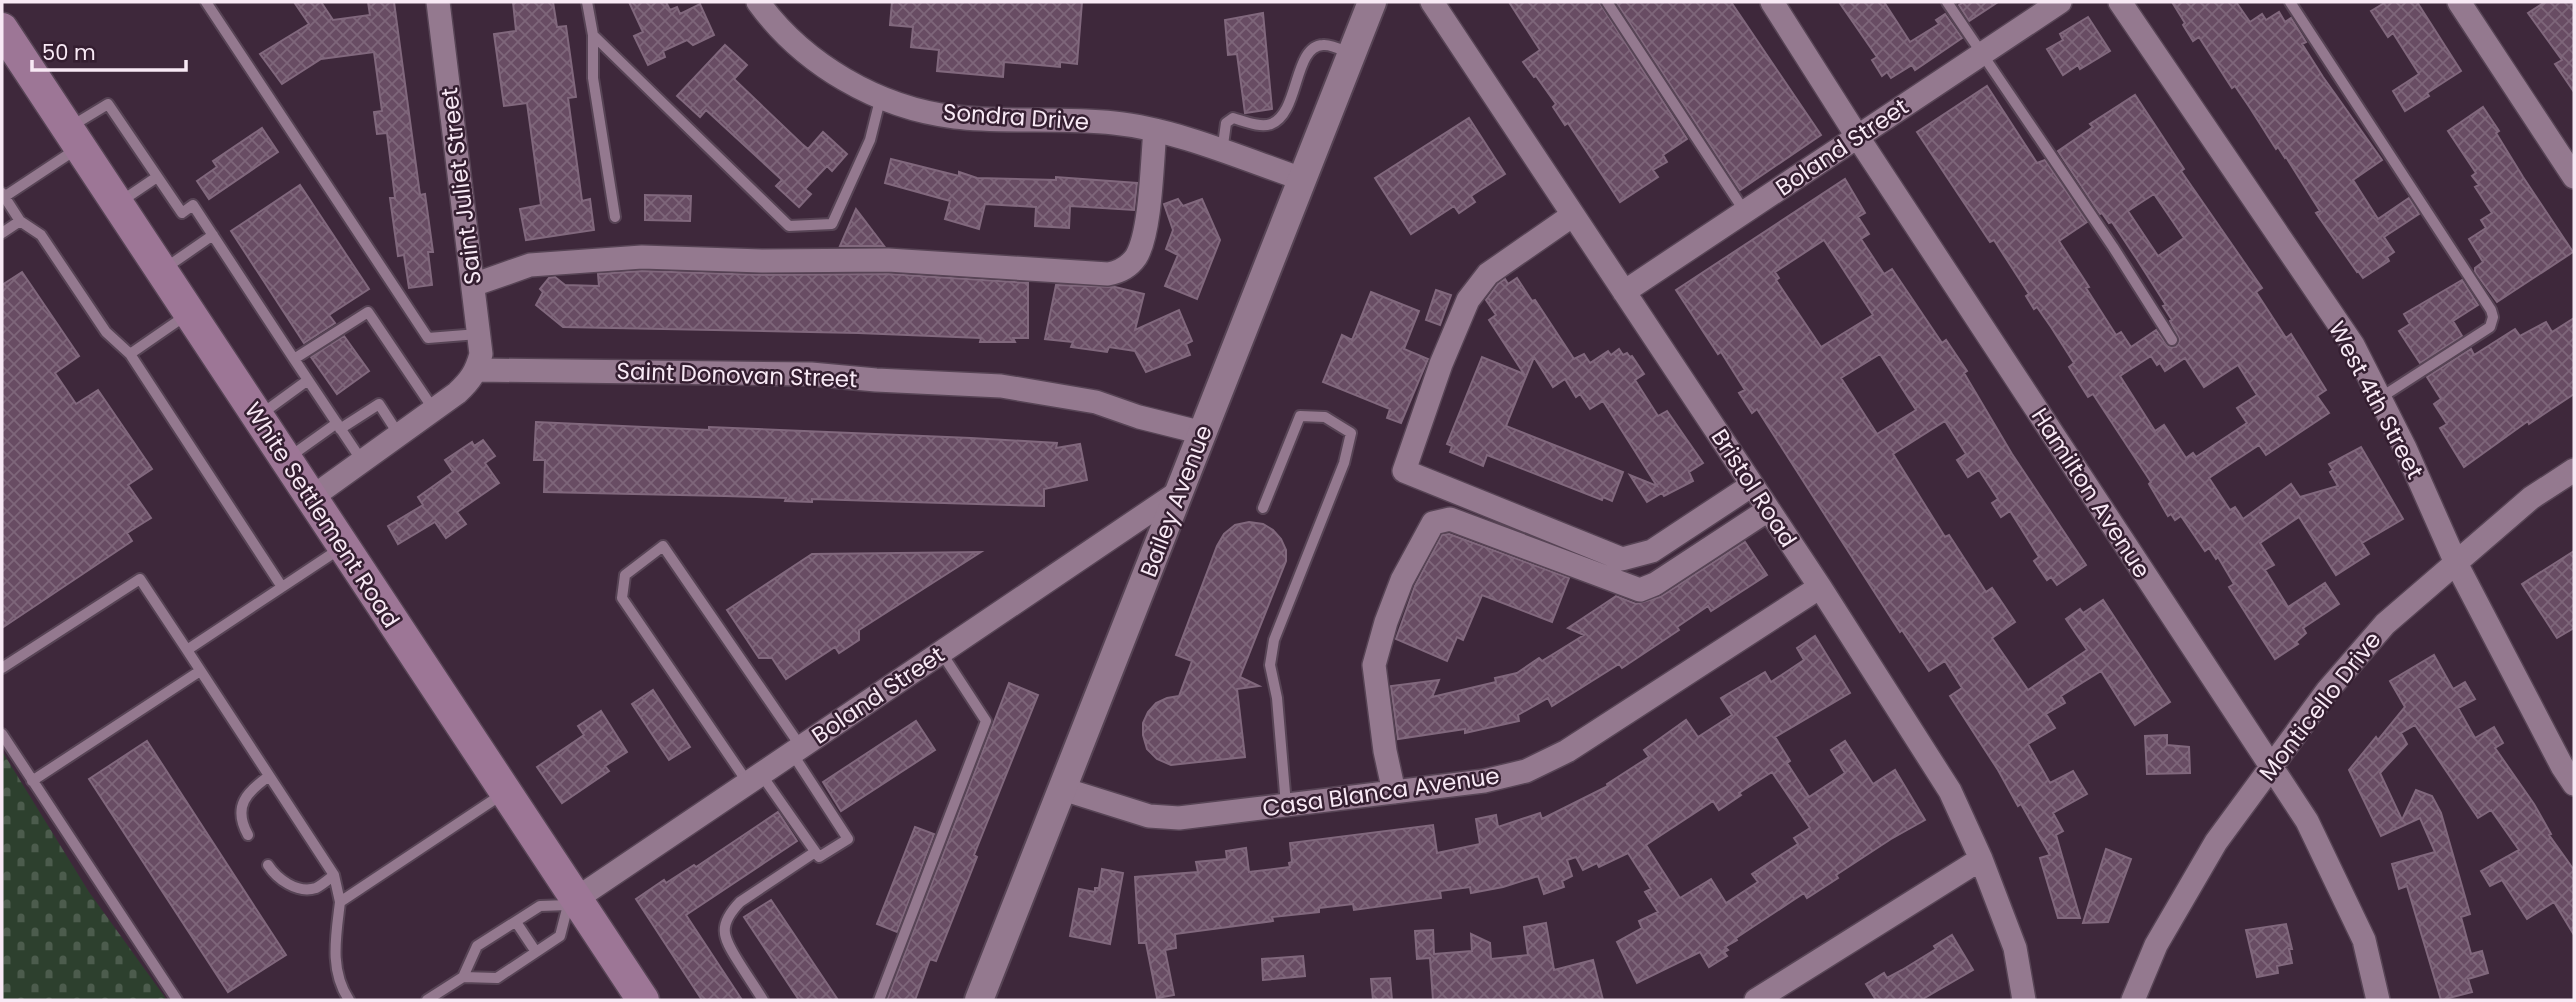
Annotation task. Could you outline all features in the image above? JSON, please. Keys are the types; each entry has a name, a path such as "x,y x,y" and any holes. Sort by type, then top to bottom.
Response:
{"main road":[{"name":"White Settlement Road","path":"2,29 505,793 572,902 643,1000"}],"street":[{"name":"Saint Juliet Street","path":"438,2 481,354 477,370"},
{"name":"Bristol Road","path":"1432,2 1820,587 1950,791 1981,859 2015,948 2024,1000"},
{"name":"Hamilton Avenue","path":"1772,2 2306,821 2364,940 2378,1000"},
{"name":"Boland Street","path":"1625,292 2060,2"},
{"name":"West 4th Street","path":"2120,2 2353,345 2405,448 2456,563 2562,766 2574,784"},
{"path":"2459,2 2574,177"},
{"name":"Sondra Drive","path":"761,3 802,49 828,70 881,96 911,107 954,117 1115,123 1156,130 1302,179"},
{"name":"Bailey Avenue","path":"979,1000 1352,53 1367,6"},
{"path":"472,285 530,265 642,257 761,261 888,260 1108,274 1120,272 1135,258 1145,235 1156,130"},
{"path":"1573,215 1488,274 1468,300 1441,364 1404,471 1622,559 1652,551 1752,485"},
{"path":"311,498 434,410 473,379 477,370"},
{"name":"Saint Donovan Street","path":"477,370 811,374 1001,386 1096,402 1139,417 1203,433"},
{"name":"Monticello Drive","path":"2133,1000 2156,945 2216,842 2327,691 2385,624 2531,498 2574,470"},
{"name":"Boland Street","path":"572,902 1180,491"},
{"path":"1394,792 1385,751 1374,665 1402,580 1433,523 1450,520 1640,590 1655,584 1768,510"},
{"name":"Casa Blanca Avenue","path":"1063,789 1149,816 1169,818 1484,781 1526,771 1567,751 1820,587"},
{"path":"1756,1000 1981,859"}],"lane":[{"path":"206,2 428,338 478,334"},
{"path":"587,2 593,35 593,78 615,217"},
{"path":"1607,2 1745,212"},
{"path":"1947,2 2113,247 2172,340"},
{"path":"2290,2 2445,238 2493,317 2490,327 2473,340 2379,398"},
{"path":"593,35 789,226 832,224 870,140 881,96"},
{"path":"1222,152 1226,122 1233,118 1260,125 1270,124 1281,117 1307,55 1314,47 1324,44 1352,53"},
{"path":"282,587 130,354 106,332 41,235 20,221 3,195 74,138 108,104 182,213 193,205 362,461"},
{"path":"117,204 157,177"},
{"path":"2,233 20,221"},
{"path":"161,271 213,236"},
{"path":"294,359 368,312 434,410"},
{"path":"130,354 190,313"},
{"path":"257,416 308,380"},
{"path":"286,460 379,404 399,435"},
{"path":"1263,508 1300,416 1325,417 1351,433 1344,463 1274,640 1270,665 1277,698 1286,805"},
{"path":"663,546 797,750 848,839 819,857 754,779 622,598 625,575 663,546"},
{"path":"187,650 343,547"},
{"path":"2,667 140,579 334,875 340,902 335,963 338,977 349,1000"},
{"path":"879,1000 986,721 941,652"},
{"path":"32,780 200,671"},
{"path":"2,734 177,1000"},
{"path":"248,835 241,814 243,801 251,789 270,776"},
{"path":"340,902 505,793"},
{"path":"763,1000 724,940 725,923 730,912 740,902 815,852"},
{"path":"268,865 273,873 287,884 302,889 316,888 334,875"},
{"path":"427,1000 463,977 477,946 540,906 572,902 560,936 497,978 463,977"},
{"path":"516,922 536,952"}],"green space":[{"path":"2,751 89,892 167,1000 2,1000"}],"building":[{"path":"294,2 321,2 333,20 370,15 368,2 394,2 420,195 425,194 433,252 428,252 432,285 409,288 404,255 398,256 390,198 395,198 387,133 377,134 374,112 382,111 374,52 321,59 282,84 260,54 309,24"},
{"path":"513,2 553,2 557,27 566,26 576,97 568,98 582,201 590,199 594,230 526,240 520,209 541,205 527,103 504,106 494,34 516,31"},
{"path":"629,2 666,2 670,10 677,7 680,14 700,4 714,35 693,45 687,40 663,51 665,57 648,65 634,36 643,32"},
{"path":"892,2 1082,2 1077,64 1060,62 1060,67 1004,62 1003,77 937,71 939,50 911,47 913,27 890,25"},
{"path":"1509,2 1599,2 1687,139 1663,155 1667,162 1653,170 1658,177 1620,202 1568,123 1565,125 1553,107 1556,104 1523,62 1540,50"},
{"path":"1616,2 1731,2 1821,135 1740,190"},
{"path":"1839,2 1884,2 1910,42 1939,24 1936,20 1945,14 1962,38 1915,70 1912,65 1891,78 1887,72 1882,76 1872,60 1877,57"},
{"path":"1964,2 1998,2 1969,21 1959,5"},
{"path":"2172,2 2236,2 2250,22 2262,14 2266,20 2279,12 2285,22 2291,18 2306,42 2302,44 2323,77 2382,160 2353,180 2378,219 2409,198 2419,214 2384,237 2394,252 2387,257 2389,261 2363,278 2357,272 2316,213 2320,211 2286,157 2278,147 2276,149 2199,37 2193,41"},
{"path":"2386,2 2417,2 2461,71 2405,111 2393,91 2419,74 2393,33 2388,37 2371,11"},
{"path":"2545,2 2574,2 2574,92 2555,64 2562,60 2528,13"},
{"path":"1263,13 1272,109 1245,113 1237,54 1228,55 1225,20"},
{"path":"2088,17 2110,51 2080,69 2078,65 2063,75 2047,49 2063,40 2060,34"},
{"path":"725,45 747,65 734,79 802,144 808,149 823,132 847,154 832,171 827,166 805,189 811,194 799,207 776,186 782,180 706,110 700,117 677,96"},
{"path":"1987,86 2037,163 2045,160 2087,222 2059,241 2116,335 2121,332 2131,347 2156,330 2169,347 2176,347 2180,340 2163,306 2166,305 2112,222 2109,223 2102,213 2100,214 2058,151 2093,127 2090,124 2135,95 2184,169 2181,171 2262,288 2256,292 2286,338 2291,334 2326,390 2317,396 2329,413 2266,455 2259,445 2209,478 2230,510 2235,507 2243,519 2291,484 2300,497 2338,486 2330,472 2333,470 2329,464 2361,447 2403,519 2362,543 2369,554 2336,575 2299,517 2260,543 2274,565 2265,570 2288,607 2325,583 2339,604 2303,628 2306,633 2296,642 2298,644 2275,659 2229,587 2234,584 2218,557 2216,559 2209,548 2205,551 2181,516 2175,520 2171,514 2168,516 2149,484 2151,482 2093,394 2088,397 2069,367 2074,363 2051,327 2037,307 2034,309 2026,296 2029,294 1994,240 1990,242 1917,132","holes":["2154,194 2184,238 2158,256 2128,211","2151,356 2165,371 2185,358 2204,387 2238,365 2257,395 2237,408 2247,423 2196,457 2193,453 2186,458 2164,425 2155,431 2120,376"]},
{"path":"2483,107 2523,177 2573,252 2497,302 2475,272 2475,268 2483,262 2469,239 2486,228 2481,220 2492,213 2475,187 2479,185 2472,176 2476,173 2448,131"},
{"path":"1469,118 1505,174 1471,196 1475,202 1459,213 1454,206 1411,234 1375,178"},
{"path":"262,128 278,152 209,199 197,181 217,167 213,161"},
{"path":"891,159 977,178 1056,180 1056,177 1137,183 1134,210 1070,206 1069,228 1035,226 1036,207 985,204 979,229 945,219 950,201 885,183"},
{"path":"1845,179 1865,213 1858,217 1869,234 1861,239 1884,274 1892,269 1942,343 1946,340 1967,371 1964,373 2012,454 2086,565 2057,585 2051,577 2047,580 2034,561 2039,557 2010,511 2001,517 1992,503 1998,499 1979,470 1968,477 1957,460 1966,454 1945,421 1893,454 1945,537 1949,535 1986,592 1992,588 2015,622 1992,638 2028,690 2087,650 2066,619 2080,609 2083,613 2103,600 2170,702 2135,725 2101,671 2061,696 2065,703 2046,714 2055,728 2028,744 2050,783 2073,771 2087,794 2053,813 2063,831 2056,835 2080,918 2058,918 2040,858 2050,855 2021,804 2018,806 1950,696 1962,688 1945,661 1929,671 1902,630 1900,632 1757,409 1752,413 1739,393 1745,390 1676,290","holes":["1824,240 1873,315 1821,347 1776,280 1779,278 1775,272","1880,354 1916,410 1877,434 1841,378"]},
{"path":"300,185 369,289 329,315 335,323 304,343 231,231"},
{"path":"645,195 691,196 690,221 645,220"},
{"path":"1178,199 1183,206 1202,199 1220,240 1197,299 1165,286 1178,255 1166,249 1173,230 1164,204"},
{"path":"856,209 884,246 840,246"},
{"path":"642,271 762,275 888,274 1028,283 1028,338 1013,338 1015,342 980,342 981,338 858,333 563,327 536,305 543,292 540,289 549,278 555,277 565,285 599,286 598,274"},
{"path":"22,272 79,356 55,373 76,404 98,390 152,469 128,485 151,518 127,533 132,541 2,628 2,285"},
{"path":"1517,278 1574,359 1584,354 1590,363 1608,351 1611,355 1619,349 1623,355 1627,353 1632,356 1644,374 1635,380 1658,416 1667,411 1703,463 1689,472 1693,481 1647,502 1630,475 1657,486 1603,401 1590,409 1580,394 1576,397 1565,379 1553,387 1534,357 1506,426 1623,472 1612,501 1603,497 1602,500 1487,455 1483,466 1450,452 1452,446 1447,444 1482,357 1524,374 1489,320 1496,315 1486,300 1505,279 1508,284"},
{"path":"2462,280 2478,305 2453,321 2462,336 2420,363 2399,331 2410,324 2404,314"},
{"path":"1056,285 1115,287 1144,294 1135,330 1179,310 1192,341 1186,344 1190,355 1146,372 1135,351 1109,347 1107,352 1071,347 1073,342 1045,339"},
{"path":"1436,290 1451,295 1440,325 1426,320"},
{"path":"1371,292 1419,311 1404,349 1428,359 1401,423 1387,418 1390,409 1323,382 1342,335 1352,340"},
{"path":"2574,318 2574,394 2529,424 2528,421 2464,467 2440,428 2447,424 2434,404 2441,399 2427,377 2471,349 2474,355 2515,329 2520,336 2546,322 2552,332"},
{"path":"344,336 369,371 337,394 311,357"},
{"path":"536,422 971,438 1057,443 1056,448 1080,444 1087,480 1044,489 1044,506 812,499 812,502 785,501 786,498 544,492 545,460 534,460"},
{"path":"483,440 495,456 485,463 499,483 457,512 466,524 446,538 435,522 398,544 388,526 423,505 418,497 453,472 445,460 472,442 474,446"},
{"path":"1249,522 1263,524 1273,530 1286,550 1286,561 1240,677 1259,686 1237,689 1245,757 1171,765 1157,759 1147,749 1143,723 1156,703 1179,696 1192,661 1176,655 1217,546 1224,534 1235,525"},
{"path":"1449,534 1569,578 1552,622 1482,595 1463,640 1457,637 1447,661 1396,639 1415,586 1442,535"},
{"path":"1745,542 1767,575 1711,611 1708,606 1677,627 1679,630 1622,668 1619,664 1552,706 1548,698 1518,715 1519,721 1465,733 1465,729 1398,739 1391,686 1439,680 1432,697 1496,682 1495,678 1517,673 1539,658 1542,661 1584,635 1568,628 1616,596 1636,604 1660,597"},
{"path":"2574,551 2574,628 2557,638 2522,584"},
{"path":"981,552 859,630 859,640 839,653 835,647 786,679 772,658 759,658 727,610 812,554"},
{"path":"1815,636 1850,693 1775,737 1790,761 1787,763 1809,797 1845,773 1831,750 1845,741 1873,784 1895,770 1925,820 1836,875 1838,878 1807,898 1804,893 1736,938 1737,940 1725,947 1728,950 1724,952 1727,956 1709,967 1700,952 1637,983 1617,942 1642,928 1639,921 1658,912 1645,892 1651,889 1628,853 1599,867 1597,863 1583,870 1576,857 1567,860 1572,876 1562,881 1564,887 1544,894 1538,876 1471,893 1470,887 1440,891 1441,898 1354,910 1353,904 1319,908 1319,912 1272,917 1273,921 1175,934 1176,948 1165,950 1174,995 1157,998 1146,943 1139,943 1135,877 1198,872 1196,862 1227,859 1226,851 1246,848 1249,872 1290,867 1290,843 1433,825 1437,853 1480,844 1476,819 1496,815 1498,827 1540,813 1542,819 1608,786 1607,784 1649,757 1644,750 1686,720 1698,737 1732,715 1721,698 1765,672 1771,682 1804,660 1797,648","holes":["1772,772 1810,828 1794,838 1798,844 1752,874 1758,882 1726,903 1711,879 1680,898 1646,845 1713,801 1719,810 1741,795 1739,793"]},
{"path":"2434,655 2453,689 2465,682 2475,699 2458,708 2475,738 2494,727 2503,743 2495,748 2534,804 2551,834 2549,835 2574,870 2574,935 2554,902 2527,919 2502,880 2490,886 2481,871 2519,850 2491,810 2478,818 2415,725 2401,733 2407,744 2380,773 2402,820 2416,790 2432,796 2441,813 2470,914 2461,917 2471,954 2482,951 2488,973 2468,979 2472,992 2441,1000 2407,886 2399,889 2392,864 2435,852 2420,818 2381,836 2349,770 2405,707 2390,681"},
{"path":"1009,683 1038,695 974,855 977,857 936,961 930,959 915,1000 887,1000"},
{"path":"653,690 690,747 669,760 632,704"},
{"path":"601,711 627,752 605,766 609,771 562,803 537,767 584,735 578,726"},
{"path":"916,721 935,750 841,811 823,782"},
{"path":"2167,735 2167,745 2189,747 2190,773 2147,774 2145,736"},
{"path":"147,741 286,955 228,992 89,779"},
{"path":"778,812 797,841 686,915 742,1000 702,1000 636,899 664,880 666,883 694,865 696,867"},
{"path":"915,827 934,834 897,932 877,924"},
{"path":"2106,849 2131,859 2108,922 2083,923"},
{"path":"1102,869 1123,873 1110,944 1070,936 1079,889 1095,892 1095,888 1099,888"},
{"path":"771,900 838,1000 799,1000 744,917"},
{"path":"1546,923 1554,970 1593,960 1603,1000 1433,1000 1430,958 1417,959 1415,931 1433,930 1434,954 1472,951 1471,934 1490,943 1491,959 1528,955 1524,927"},
{"path":"2286,924 2292,949 2289,949 2292,963 2277,966 2278,973 2257,977 2246,930"},
{"path":"1952,935 1973,970 1921,1000 1876,1000 1866,984 1884,973 1887,978 1902,970 1936,949 1934,946"},
{"path":"1303,956 1305,976 1263,980 1262,959"},
{"path":"1390,978 1392,1000 1373,1000 1371,979"}]}
